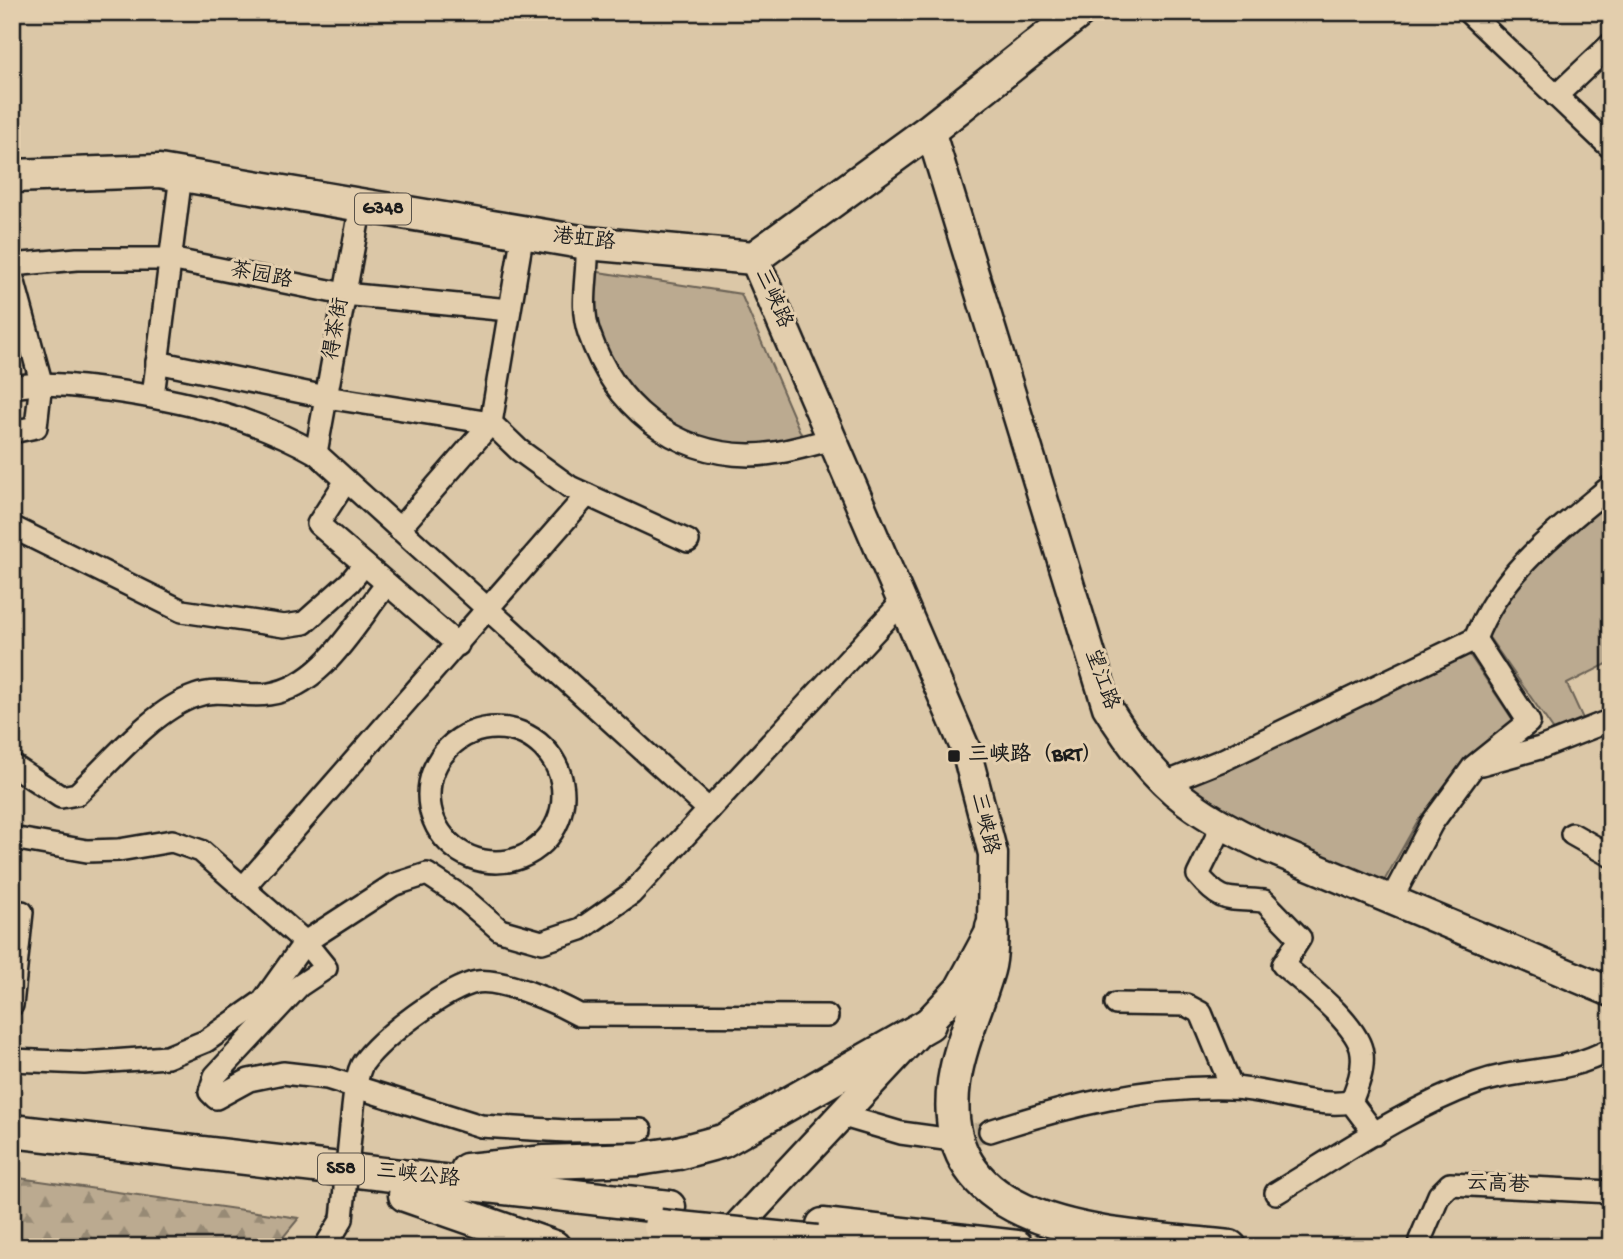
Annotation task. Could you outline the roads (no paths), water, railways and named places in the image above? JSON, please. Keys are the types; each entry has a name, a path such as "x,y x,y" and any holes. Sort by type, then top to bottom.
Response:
{"highway":[{"path":"754,258 930,130 1079,12"},
{"name":"港虹路","path":"12,176 159,171 587,243 754,258"},
{"path":"992,928 989,968 969,1020 952,1104 961,1152 975,1172 1004,1202 1025,1214 1072,1228 1230,1247"},
{"path":"409,1185 545,1162 638,1159 678,1153 723,1141 929,1024"},
{"name":"三峡公路","path":"12,1131 409,1185 820,1234"},
{"name":"三峡公路","path":"12,1152 409,1185"},
{"path":"409,1185 554,1247"},
{"name":"S58","path":"820,1234 855,1247"},
{"name":"S58","path":"820,1234 1017,1247"}],"main road":[{"name":"望江路","path":"930,130 1107,707 1132,748 1163,784 1222,826 1611,992"},
{"name":"三峡路","path":"719,1247 959,989 992,928 993,854 966,750 754,258"}],"street":[{"path":"1468,12 1611,148"},
{"path":"1556,96 1611,44"},
{"path":"153,396 181,175"},
{"name":"得茶街","path":"316,453 361,205"},
{"path":"399,529 491,423 523,232"},
{"path":"587,243 583,295 589,332 610,379 637,413 667,435 707,450 750,455 791,450 833,439"},
{"name":"茶园路","path":"12,265 77,259 170,259 344,294 509,310"},
{"path":"12,275 41,382 36,427 12,432"},
{"path":"157,362 326,397 491,423 519,450 570,487 688,541"},
{"path":"12,387 41,382 175,399 278,431 316,453 709,810"},
{"path":"346,481 318,524 363,566 458,645"},
{"path":"1163,784 1225,760 1475,639 1486,611 1527,557 1611,486"},
{"path":"243,887 490,609 587,495"},
{"path":"12,527 183,611 284,626 304,623 363,566"},
{"path":"12,765 61,797 77,794 156,720 194,696 212,691 266,695 293,688 313,676 386,585"},
{"path":"427,874 463,897 500,930 541,942 581,929 631,894 903,601"},
{"path":"1475,639 1546,746"},
{"path":"1473,767 1546,746 1611,720"},
{"path":"1391,900 1432,823 1473,767 1529,722"},
{"path":"495,728 526,734 543,746 557,765 563,787 562,810 553,832 537,849 516,859 493,862 470,857 451,844 438,828 430,808 432,776 447,748 464,736 495,728"},
{"path":"1222,826 1198,875 1208,887 1228,901 1264,901 1300,938 1283,965 1316,992 1357,1038 1362,1054 1359,1082 1352,1102"},
{"path":"1572,834 1611,856"},
{"path":"12,838 88,851 119,850 172,841 201,851 305,942 326,968 299,986 215,1076 210,1092 216,1098 249,1080 283,1073 327,1078 357,1090 481,1126 566,1131 641,1130"},
{"path":"12,1059 84,1063 167,1057 206,1041 263,1001 305,942 393,885 427,874 451,844"},
{"path":"12,912 22,912 12,1005"},
{"path":"325,1247 342,1219 351,1126 362,1064 395,1032 451,993 478,982 501,985 558,1004 579,1015 828,1016"},
{"path":"1115,1004 1186,1004 1201,1013 1232,1088"},
{"path":"1276,1193 1375,1133 1446,1096 1480,1082 1513,1074 1555,1071 1589,1061 1611,1049"},
{"path":"990,1130 1146,1092 1232,1088 1331,1105 1352,1102"},
{"path":"1352,1102 1375,1133"},
{"path":"840,1115 901,1133 945,1139"},
{"name":"云高巷","path":"1420,1240 1439,1195 1450,1184 1611,1192"}],"tunnel":[{"path":"945,1139 990,1131"}],"place":[{"name":"三峡路（BRT）","path":"954,756"}]}
